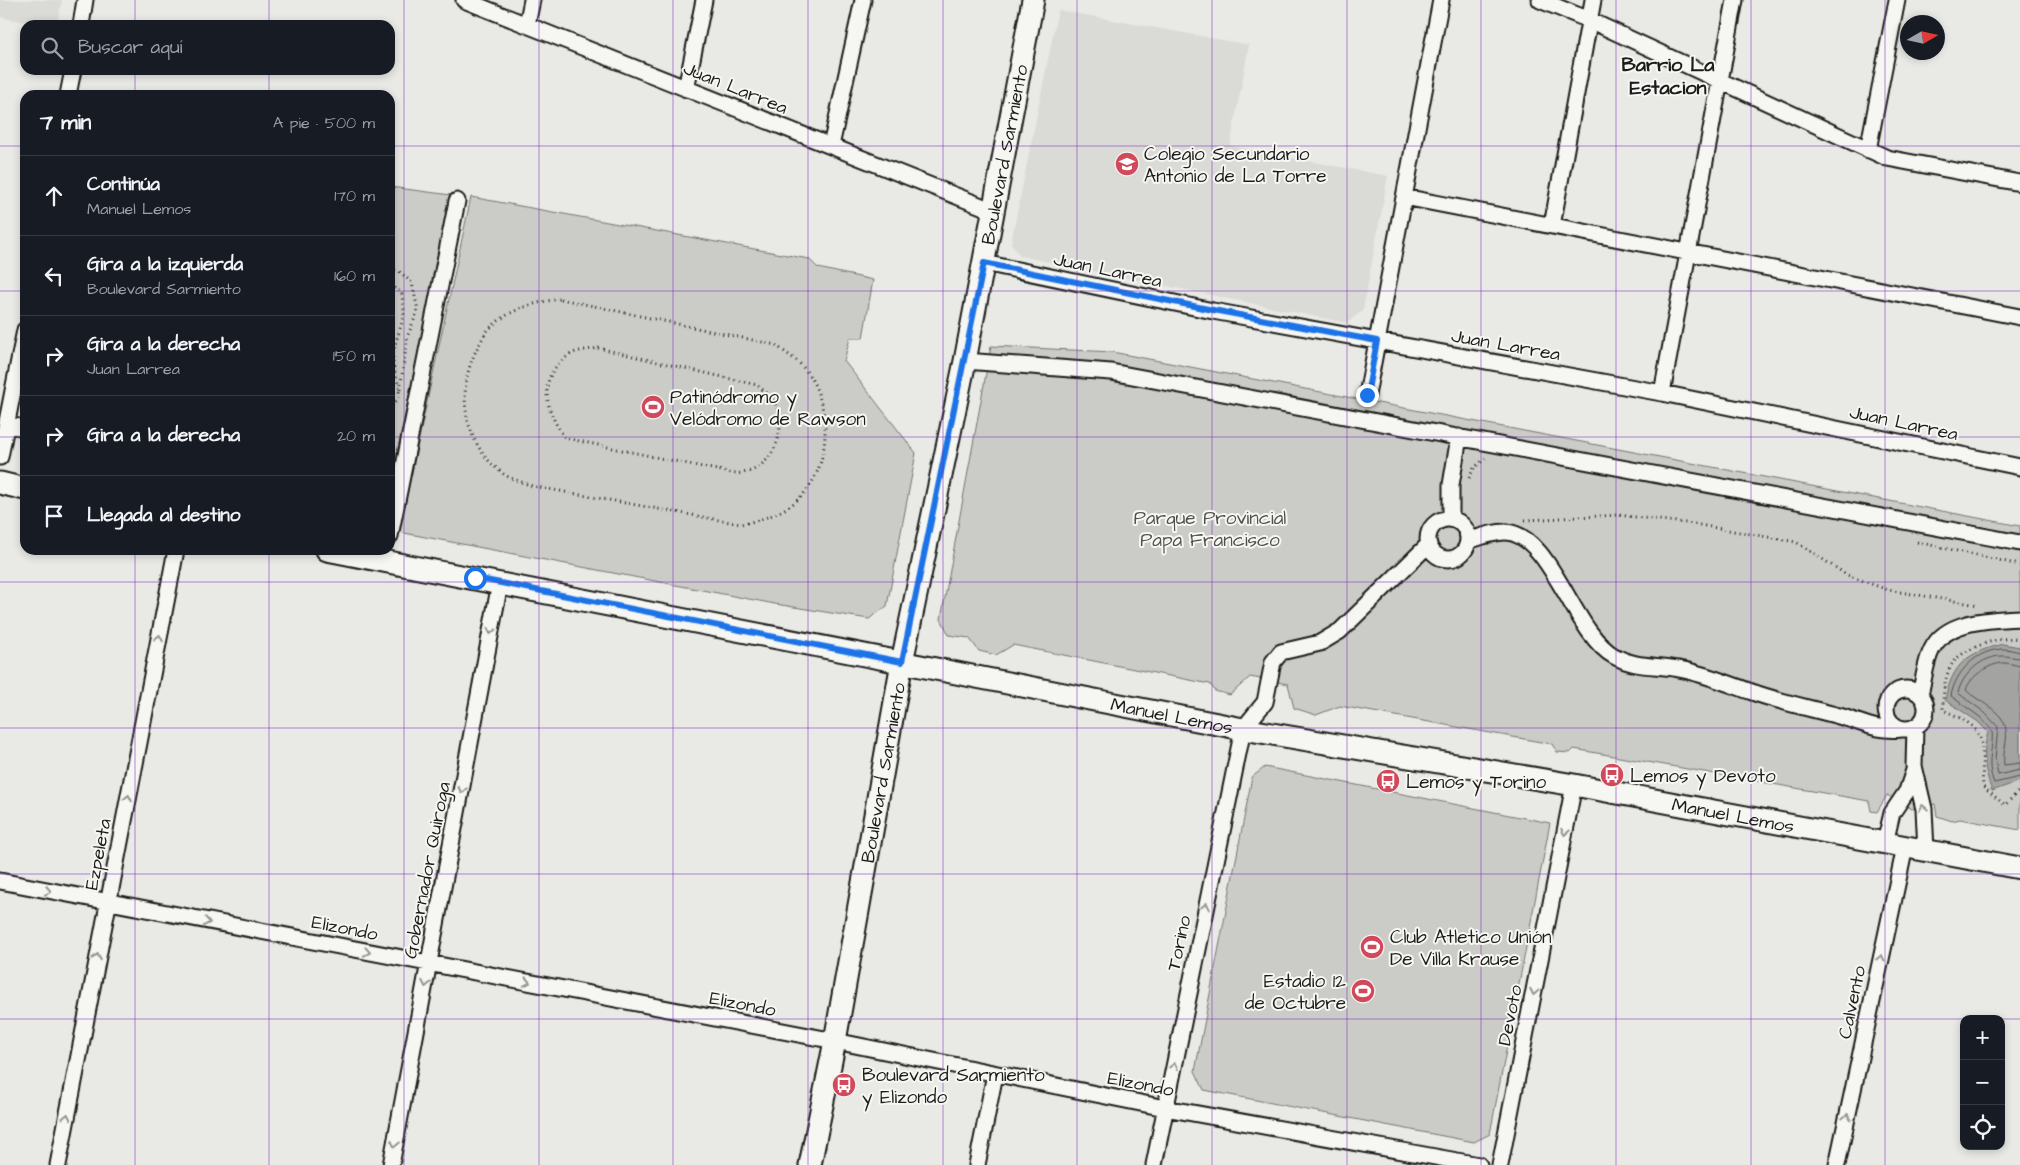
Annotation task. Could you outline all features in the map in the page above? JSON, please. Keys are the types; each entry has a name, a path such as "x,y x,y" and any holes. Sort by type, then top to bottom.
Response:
{"main road":[{"name":"Boulevard Sarmiento","path":"810,1165 835,1041 902,662 965,361 1033,0"},
{"path":"0,483 20,488"},
{"name":"Manuel Lemos","path":"386,556 500,583 1242,729 1574,784 2020,868"}],"street":[{"path":"82,20 86,0"},
{"name":"Juan Larrea","path":"464,0 994,210"},
{"path":"527,25 532,0"},
{"path":"686,89 704,0"},
{"path":"831,146 863,0"},
{"path":"1367,395 1441,0"},
{"path":"1540,0 1589,20 1887,158 2020,182"},
{"path":"1552,226 1593,0"},
{"path":"1662,393 1735,0"},
{"path":"1868,150 1897,0"},
{"path":"69,90 72,75"},
{"path":"1404,197 2020,317"},
{"path":"395,492 457,201"},
{"name":"Juan Larrea","path":"984,263 1213,310 1662,393 2020,467"},
{"path":"0,456 8,425 20,358"},
{"path":"965,361 1111,372 2020,543"},
{"path":"8,425 20,427"},
{"path":"1451,519 1451,485 1459,437"},
{"path":"1451,519 1462,524 1468,534 1468,541 1462,553 1450,559 1436,556 1428,544 1429,531 1438,521 1451,519"},
{"path":"1468,541 1506,532 1526,540 1548,565 1586,629 1598,644 1613,656 1629,663 1646,667 1682,669 1753,693 1856,721 1876,729 1908,728 1925,718 1924,699 1916,691 1904,689 1891,695 1888,701 1886,714 1890,721 1908,728"},
{"path":"1242,729 1265,702 1273,662 1281,652 1320,643 1340,631 1428,544"},
{"name":"Ezpeleta","path":"58,1165 175,555"},
{"name":"Gobernador Quiroga","path":"391,1165 500,583"},
{"path":"1920,694 1930,650 1937,640 1959,627 1996,619 2017,619"},
{"path":"1908,728 1925,815 1926,851"},
{"name":"Torino","path":"1154,1165 1242,729"},
{"name":"Calvento","path":"1837,1165 1895,845 1892,813 1907,791 1914,766"},
{"name":"Devoto","path":"1500,1165 1574,784"},
{"name":"Elizondo","path":"0,881 835,1041 1165,1108 1479,1165"},
{"path":"977,1165 995,1074"}],"path":[{"path":"395,270 399,271 412,283 418,310 408,335 398,400 395,403"},
{"path":"395,288 402,293 404,313 395,349"},
{"path":"561,299 776,345 803,368 820,397 826,424 820,465 804,493 787,507 763,520 741,524 532,486 517,480 502,473 475,443 464,401 470,361 488,330 513,311 537,302 561,299"},
{"path":"598,348 757,385 772,398 781,420 779,437 768,459 754,470 736,474 565,438 552,421 545,396 551,373 572,354 598,348"},
{"path":"395,378 400,389"},
{"path":"1468,480 1474,468 1488,456"},
{"path":"1518,521 1618,516 1694,524 1796,542 1847,575 1888,590 1978,605 2017,619"},
{"path":"1908,540 2020,565"},
{"path":"2020,640 2012,637 1977,645 1953,663 1943,691 1943,710 1960,717 1977,729 1983,741 1983,787 2005,805 2020,790"}],"shaded area":[{"path":"0,0 62,0 58,20 20,21 0,17"},
{"name":"Colegio Secundario Antonio de La Torre","path":"1058,10 1249,45 1230,146 1388,176 1363,310 1347,323 1020,256 1011,243"}],"green space":[{"path":"395,188 451,195 395,462"},
{"name":"Patinódromo y Velódromo de Rawson","path":"471,197 809,259 818,268 873,280 863,338 850,338 844,361 916,453 887,606 869,619 775,604 399,532"},
{"name":"Parque Provincial Papa Francisco","path":"991,346 1112,352 2020,526 2020,830 1960,819 1952,821 1937,816 1935,804 1912,809 1887,795 1877,812 1871,811 1869,801 1574,749 1570,753 1557,752 1552,744 1340,706 1316,715 1294,708 1288,684 1250,677 1230,695 1215,691 1210,684 1013,645 996,655 979,651 969,638 949,635 941,619"},
{"name":"Estadio 12 de Octubre","path":"1265,767 1550,823 1490,1134 1474,1142 1204,1090 1195,1071 1252,777"}],"water":[{"path":"2003,644 2020,647 2020,781 1992,791 1985,762 1988,732 1977,721 1945,700 1952,677 1964,662 1980,651"}],"place":[{"name":"Colegio Secundario Antonio de La Torre","path":"1127,164"},
{"name":"Patinódromo y Velódromo de Rawson","path":"653,407"},
{"name":"Lemos y Devoto","path":"1612,775"},
{"name":"Lemos y Torino","path":"1388,781"},
{"name":"Club Atletico Unión De Villa Krause","path":"1372,947"},
{"name":"Estadio 12 de Octubre","path":"1363,991"},
{"name":"Boulevard Sarmiento y Elizondo","path":"844,1085"}],"district":[{"name":"Barrio La Estacion","path":"1668,76"}],"route":[{"path":"475,578 902,662 984,263 1213,310 1377,341 1367,395"}]}
